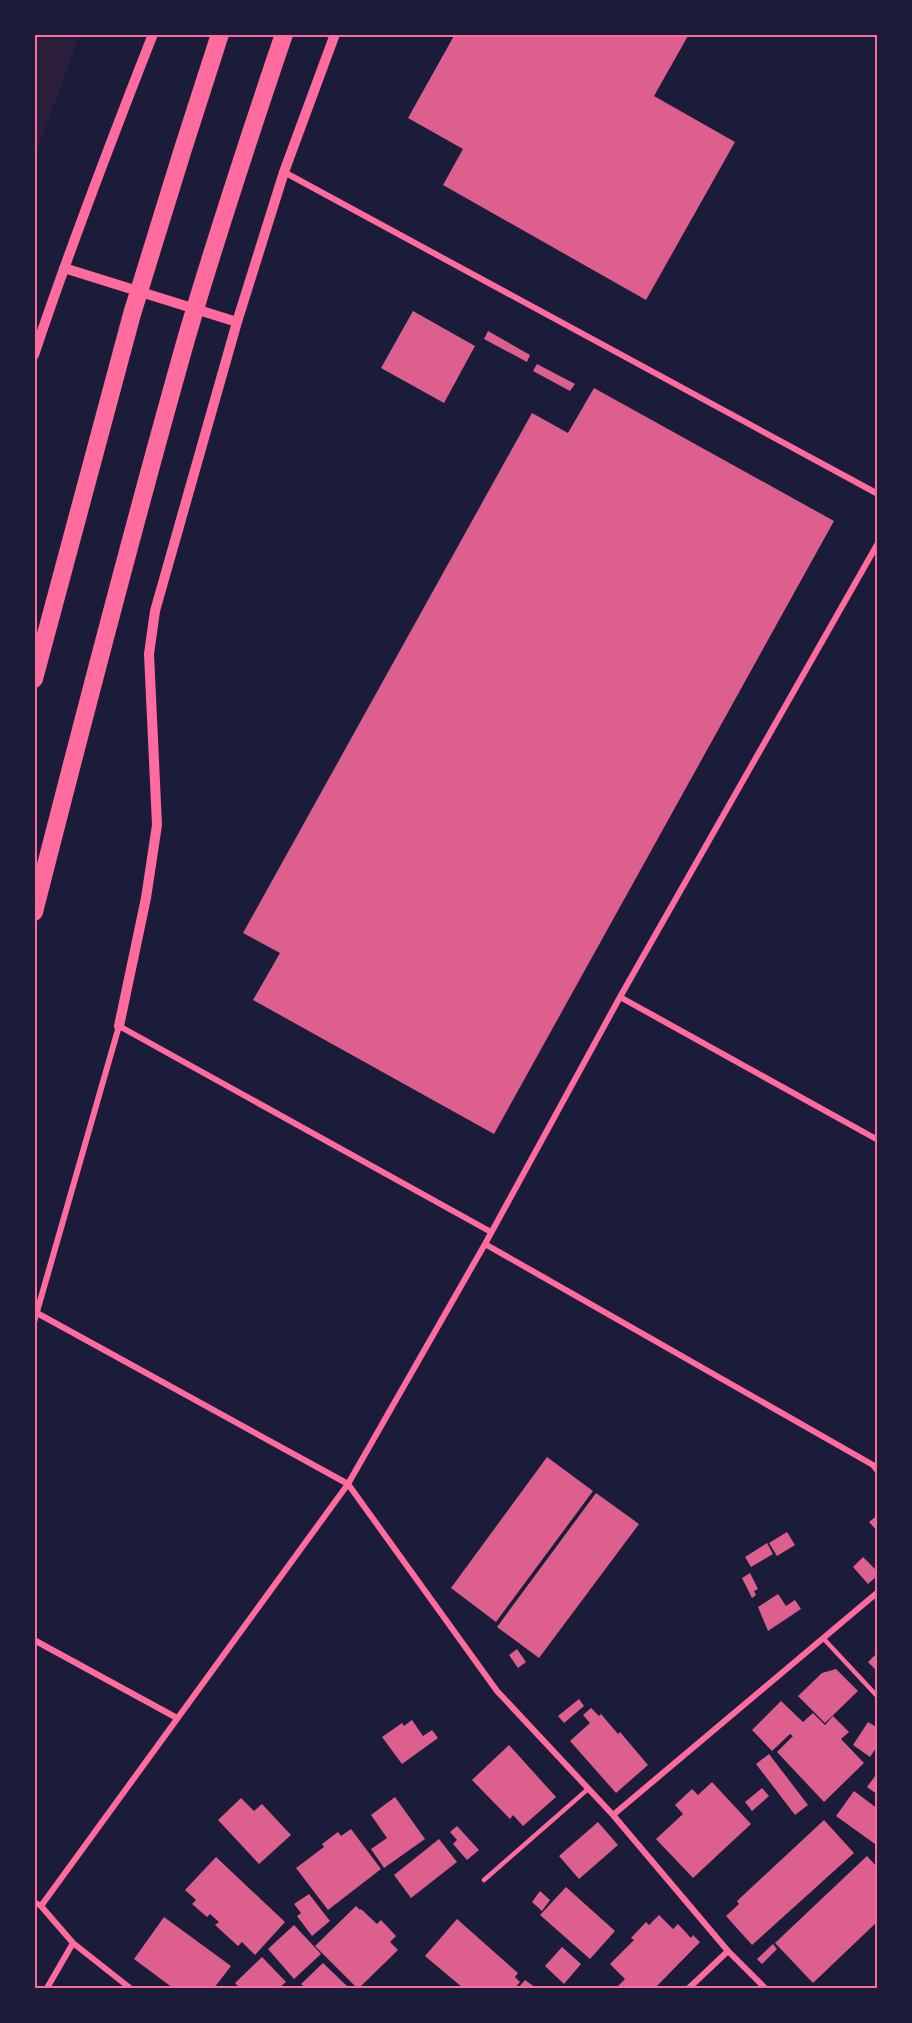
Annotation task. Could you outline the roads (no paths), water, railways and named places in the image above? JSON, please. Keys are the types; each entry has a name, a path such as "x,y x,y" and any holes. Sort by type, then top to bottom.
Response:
{"highway":[{"path":"34,679 132,314 220,34"},
{"path":"34,912 188,335 239,168 284,34"}],"street":[{"path":"34,355 63,268 153,34"},
{"path":"34,1322 119,1026 146,898 157,825 149,654 155,611 237,322 284,172 335,34"},
{"path":"284,172 878,494"},
{"path":"63,268 237,322"},
{"path":"130,1989 73,1943 38,1904 348,1484 485,1244 620,997 878,543"},
{"path":"620,997 878,1140"},
{"path":"119,1026 491,1232"},
{"path":"485,1244 873,1465 878,1471"},
{"path":"37,1312 348,1484 497,1691 614,1815 728,1951 765,1989"},
{"path":"614,1815 878,1592"},
{"path":"34,1640 177,1718"},
{"path":"47,1989 73,1943"},
{"path":"689,1989 728,1951"}],"lane":[{"path":"823,1638 878,1697"},
{"path":"484,1880 588,1788"}]}
